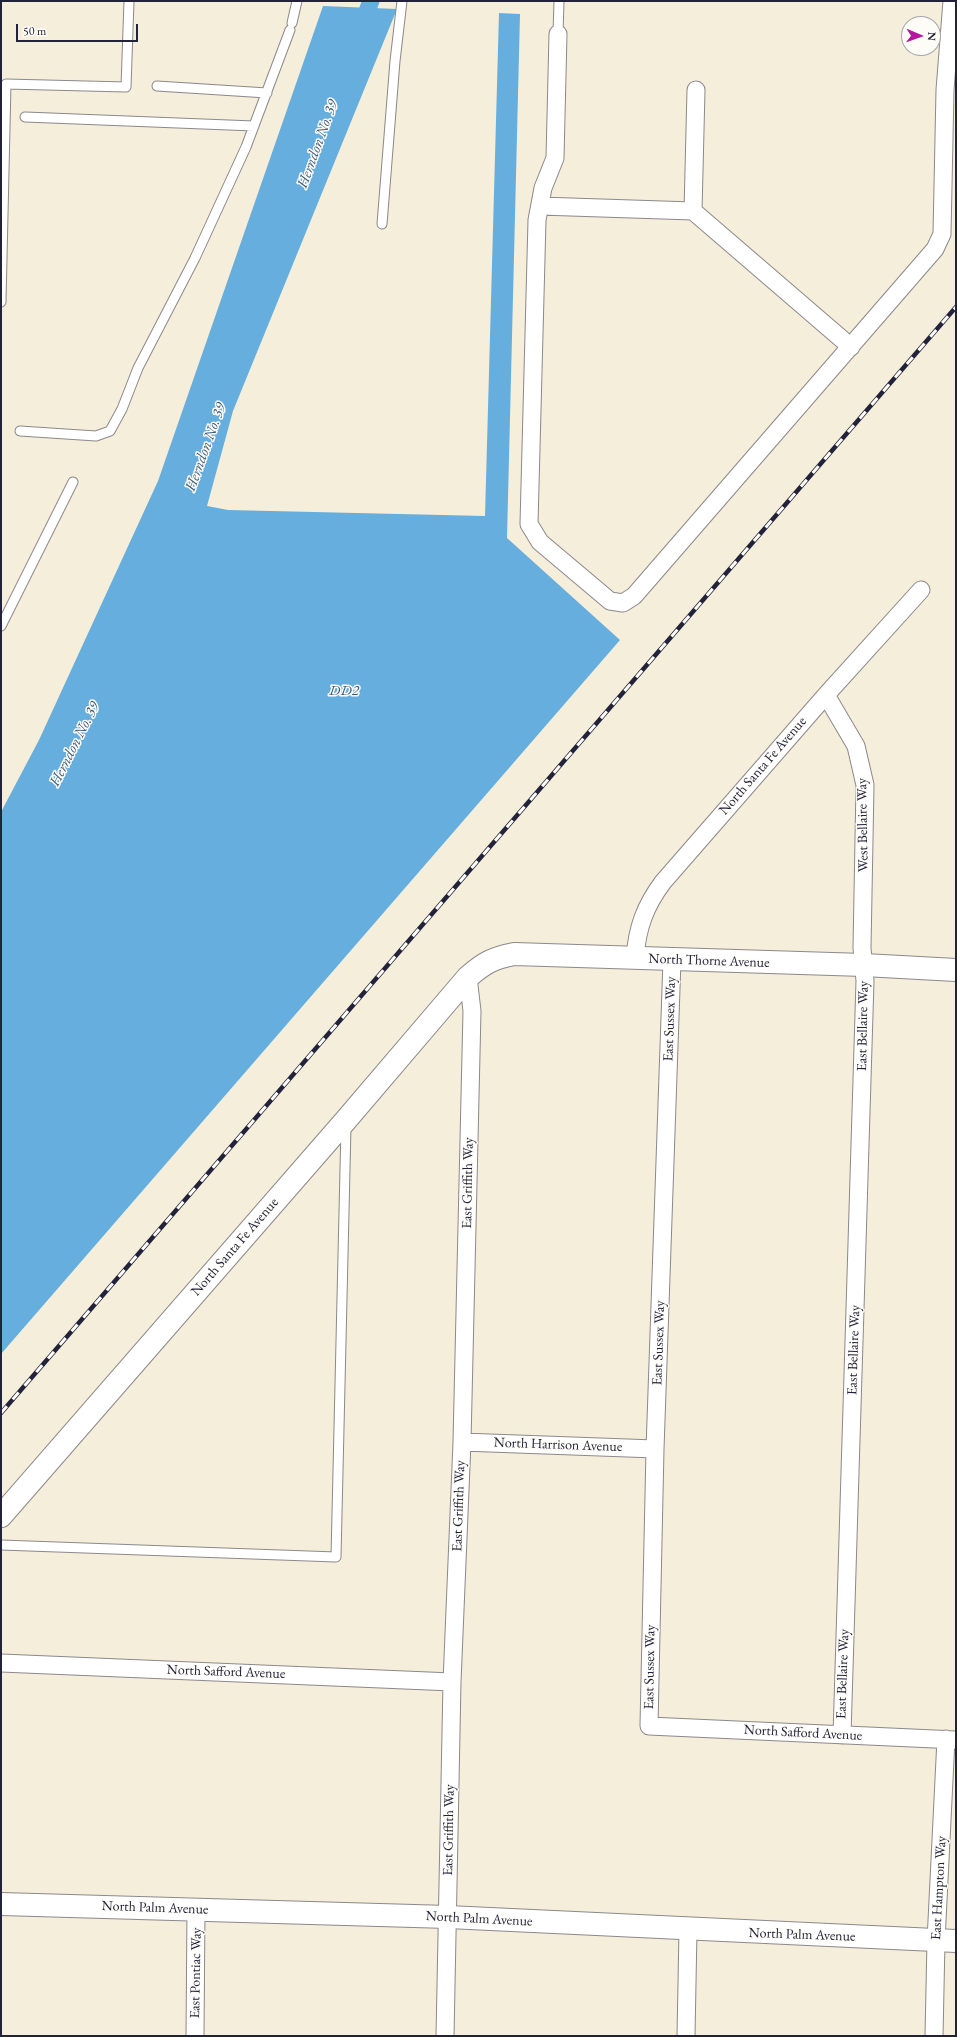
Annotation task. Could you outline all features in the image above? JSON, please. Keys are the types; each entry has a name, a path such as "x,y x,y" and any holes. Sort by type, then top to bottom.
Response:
{"street":[{"path":"558,34 555,158 543,188 537,228 528,524 540,542 610,601 622,603 634,596 935,249 942,234 945,90 952,1"},
{"path":"693,210 696,90"},
{"path":"540,206 693,210 851,347"},
{"name":"North Santa Fe Avenue","path":"635,958 639,927 651,897 662,882 826,695 921,590"},
{"name":"West Bellaire Way","path":"826,695 856,746 865,785 862,948 864,965"},
{"name":"North Thorne Avenue","path":"468,977 483,964 496,958 514,954 864,965 956,970"},
{"name":"East Sussex Way","path":"649,1726 655,1449 672,960"},
{"name":"East Bellaire Way","path":"842,1735 865,981 864,965"},
{"name":"North Santa Fe Avenue","path":"1,1516 346,1120 468,977"},
{"name":"East Griffith Way","path":"445,2036 452,1682 462,1442 472,1011 468,977"},
{"name":"North Harrison Avenue","path":"462,1442 655,1449"},
{"name":"North Safford Avenue","path":"1,1663 452,1682"},
{"name":"North Safford Avenue","path":"649,1726 951,1740"},
{"name":"East Hampton Way","path":"934,2036 946,1941 951,1740"},
{"name":"North Palm Avenue","path":"1,1904 448,1918 946,1941"},
{"name":"East Pontiac Way","path":"195,2036 196,1909"},
{"path":"686,2036 688,1930"}],"lane":[{"path":"20,431 96,436 110,431 122,409 138,368 195,258 246,147 291,26 297,1"},
{"path":"382,224 395,61 402,1"},
{"path":"558,34 559,1"},
{"path":"1,302 4,83 126,87 129,3"},
{"path":"157,86 267,93"},
{"path":"25,117 254,126"},
{"path":"1,626 73,482"},
{"path":"1,1545 336,1557 346,1120"}],"water":[{"name":"DD2","path":"323,6 397,9 233,411 207,506 228,510 485,516 499,13 520,14 507,538 620,640 1,1354 1,812 39,740 158,481"}],"waterway":[{"name":"Herndon No. 39","path":"360,29 371,1"}],"railway":[{"path":"1,1413 956,307"}]}
